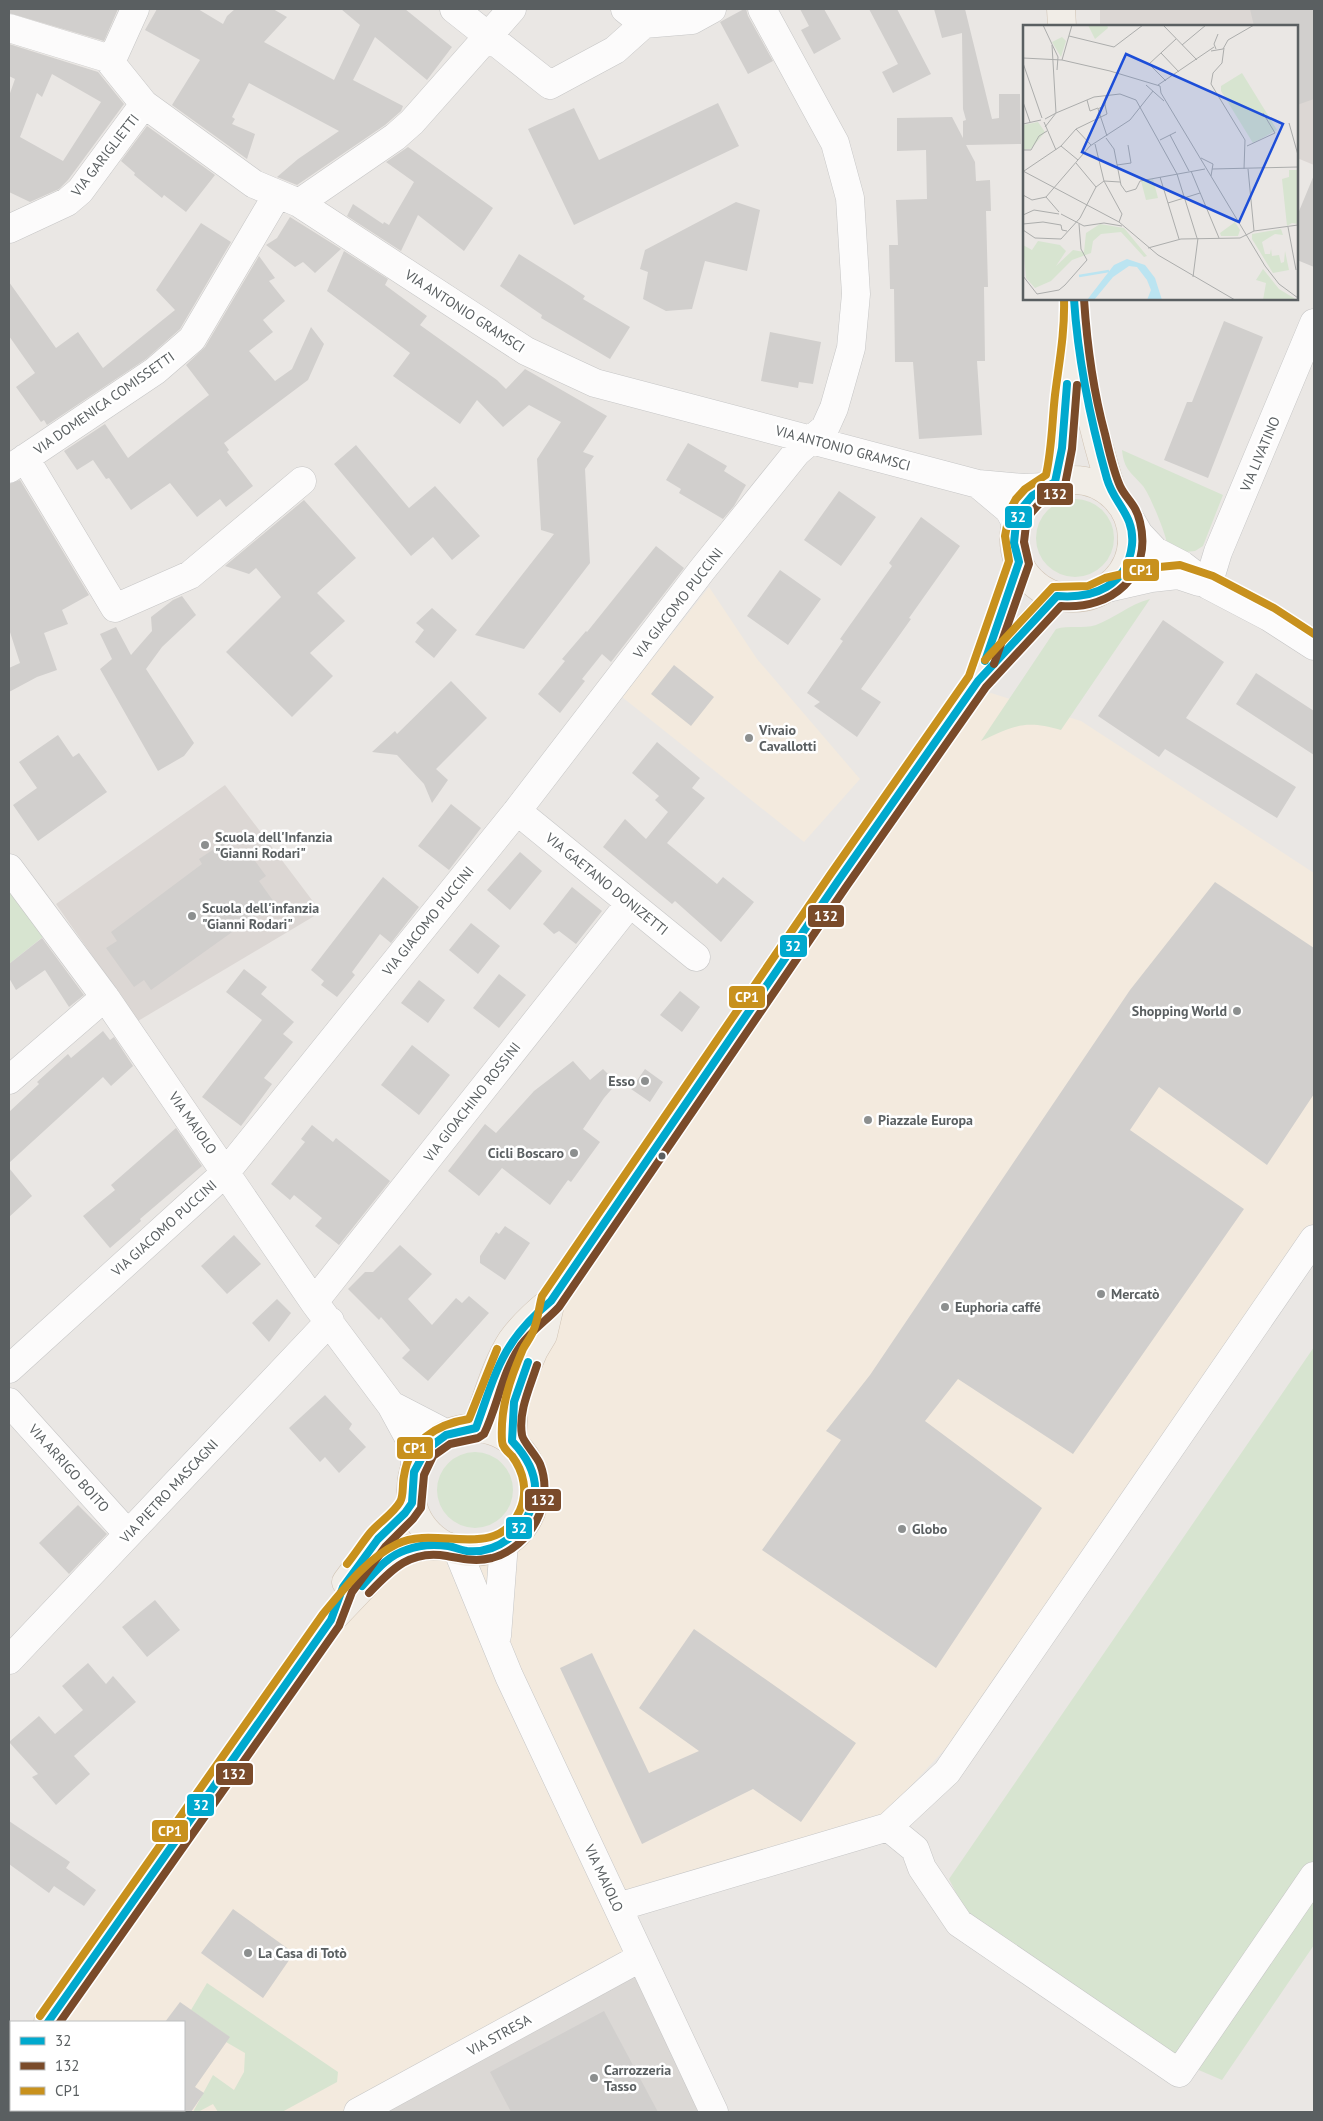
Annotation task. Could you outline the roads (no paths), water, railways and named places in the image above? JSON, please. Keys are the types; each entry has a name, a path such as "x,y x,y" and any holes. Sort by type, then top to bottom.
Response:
{"main road":[{"path":"1061,9 1062,25"},
{"path":"1074,300 1075,327 1088,407 1120,504 1132,528 1132,545 1128,562 1120,576 1107,588 1091,596 1074,598 1057,596 1041,589 1028,577 1019,562 1014,543 1016,523 1027,502 1050,484 1079,480 1092,482 1120,504"},
{"path":"1050,484 1062,448 1065,398 1075,327"},
{"path":"978,681 1019,562"},
{"path":"476,1428 494,1378 512,1341 528,1320 550,1301 838,881 978,681 1057,596"},
{"path":"512,1441 514,1402 518,1387 534,1350 544,1335 550,1301"},
{"path":"49,2021 331,1620 390,1558 404,1550 424,1546 452,1547 467,1551 486,1550 504,1543 520,1531 531,1511 535,1496 533,1475 526,1458 512,1441 496,1432 476,1428 458,1429 440,1437 425,1450 415,1466 411,1485 412,1503 419,1520 431,1535 452,1547"},
{"path":"331,1620 343,1586 378,1538 405,1513 412,1503"}],"street":[{"path":"111,62 135,9"},
{"path":"454,9 550,85 616,50 635,16 692,20 712,9"},
{"path":"288,199 396,137 412,122 512,9"},
{"name":"VIA GIACOMO PUCCINI","path":"9,1369 226,1172 517,811 702,570 797,452 825,428 834,408 851,348 856,294 850,198 835,143 762,9"},
{"name":"VIA ANTONIO GRAMSCI","path":"9,28 107,58 144,104 254,184 288,199 526,351 595,384 978,484 1023,488 1050,484"},
{"name":"VIA GARIGLIETTI","path":"9,229 66,202 80,191 144,104"},
{"name":"VIA DOMENICA COMISSETTI","path":"288,199 192,339 155,371 17,464 116,608 190,575 302,481"},
{"name":"VIA LIVATINO","path":"1208,585 1218,552 1314,323"},
{"name":"VIA ANTONIO GRAMSCI","path":"978,484 1009,510 1016,523"},
{"path":"1120,504 1139,534 1155,551 1182,565 1208,585 1268,617 1314,646"},
{"path":"1107,588 1151,578 1178,575 1208,585"},
{"name":"VIA GAETANO DONIZETTI","path":"517,811 696,956"},
{"name":"VIA MAIOLO","path":"9,868 105,997 359,1364 390,1405 410,1438 415,1453 415,1466"},
{"name":"VIA GIOACHINO ROSSINI","path":"322,1311 630,903"},
{"path":"9,1080 105,997"},
{"path":"618,1907 888,1826 947,1772 1314,1239"},
{"name":"VIA PIETRO MASCAGNI","path":"9,1660 128,1534 322,1311"},
{"name":"VIA ARRIGO BOITO","path":"9,1402 128,1534"},
{"name":"VIA MAIOLO","path":"390,1405 448,1434"},
{"name":"VIA MAIOLO","path":"496,1643 504,1543"},
{"name":"VIA MAIOLO","path":"452,1547 509,1676 714,2112"},
{"path":"888,1826 915,1849 922,1868 959,1923 1179,2073 1314,1876"},
{"name":"VIA STRESA","path":"358,2112 640,1958"}],"place":[{"name":"Vivaio Cavallotti","path":"749,738"},
{"name":"Scuola dell'Infanzia \"Gianni Rodari\"","path":"205,845"},
{"name":"Scuola dell'infanzia \"Gianni Rodari\"","path":"192,916"},
{"name":"Shopping World","path":"1237,1011"},
{"name":"Esso","path":"645,1081"},
{"name":"Piazzale Europa","path":"868,1120"},
{"name":"Cicli Boscaro","path":"574,1153"},
{"name":"Mercatò","path":"1101,1294"},
{"name":"Euphoria caffé","path":"945,1307"},
{"name":"Globo","path":"902,1529"},
{"name":"La Casa di Totò","path":"248,1953"},
{"name":"Carrozzeria Tasso","path":"594,2078"}]}
